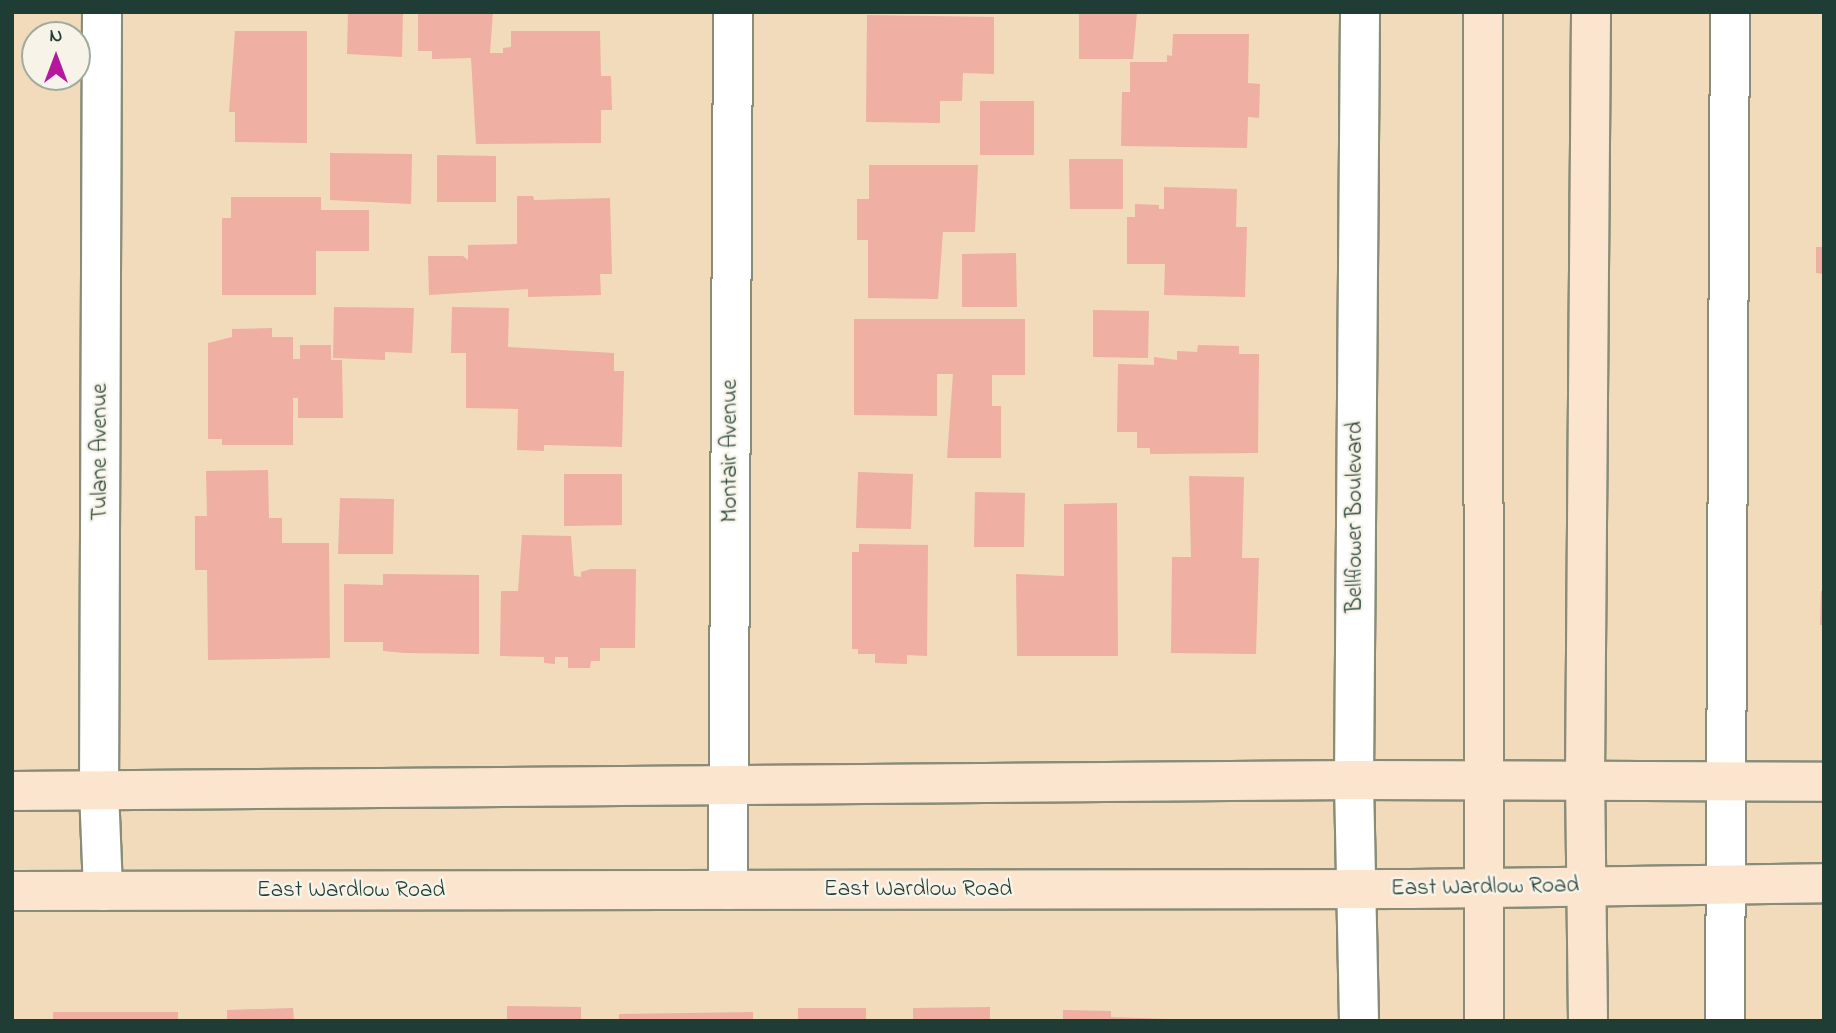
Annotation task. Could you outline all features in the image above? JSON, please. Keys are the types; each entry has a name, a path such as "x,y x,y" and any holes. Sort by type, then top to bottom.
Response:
{"main road":[{"path":"1483,12 1484,1021"},
{"path":"1588,1021 1585,779 1591,12"},
{"path":"12,791 1354,780 1824,782"},
{"name":"East Wardlow Road","path":"12,891 1357,889 1587,887 1727,881 1824,883"}],"street":[{"name":"Tulane Avenue","path":"102,12 99,790 103,891"},
{"name":"Montair Avenue","path":"728,890 733,12"},
{"name":"Bellflower Boulevard","path":"1359,1021 1354,780 1360,12"},
{"path":"1725,1021 1729,782 1730,12"}],"building":[{"path":"348,12 403,12 402,57 347,54"},
{"path":"418,12 493,12 490,53 503,53 503,48 511,47 511,31 600,31 601,76 611,76 612,110 601,110 601,143 476,144 471,58 432,59 432,51 418,51"},
{"path":"1079,12 1137,12 1133,59 1079,59"},
{"path":"867,15 994,17 994,74 963,73 962,101 940,101 940,123 866,122"},
{"path":"235,31 307,31 307,143 235,142 235,112 229,112"},
{"path":"1173,34 1249,34 1248,83 1260,84 1259,118 1248,117 1247,148 1121,146 1122,92 1130,92 1130,62 1167,62 1167,55 1172,56"},
{"path":"980,101 1034,101 1034,155 980,155"},
{"path":"330,153 412,154 411,204 330,200"},
{"path":"437,155 496,156 496,202 437,202"},
{"path":"1069,159 1123,159 1123,209 1070,209"},
{"path":"869,165 978,165 975,232 943,232 938,299 868,298 868,240 857,240 857,199 869,199"},
{"path":"1164,187 1237,189 1236,227 1247,227 1245,297 1164,295 1165,264 1127,264 1127,217 1135,217 1135,204 1159,205 1159,209 1164,209"},
{"path":"517,196 533,196 534,200 610,198 612,274 600,274 601,295 528,297 528,289 429,295 428,256 463,256 468,260 468,245 517,244"},
{"path":"231,197 321,197 321,210 369,210 369,251 316,251 316,295 222,295 222,218 231,218"},
{"path":"1816,247 1824,247 1824,274 1816,273"},
{"path":"1016,253 1017,307 962,307 962,254"},
{"path":"334,307 414,308 412,353 385,352 385,360 333,358"},
{"path":"452,307 509,308 508,347 614,353 614,371 624,371 622,447 544,445 544,451 517,450 518,409 466,408 466,353 451,353"},
{"path":"1093,310 1149,311 1148,358 1093,357"},
{"path":"854,319 1025,319 1025,375 992,375 992,406 1001,406 1001,458 947,458 953,374 937,374 937,416 854,415"},
{"path":"272,328 272,337 293,337 293,359 300,359 300,345 331,345 331,360 342,360 343,418 298,418 298,398 293,398 293,445 222,445 222,439 208,439 208,343 232,337 232,329"},
{"path":"1198,345 1239,346 1239,354 1259,354 1258,453 1150,454 1150,448 1137,448 1137,432 1117,432 1118,364 1154,365 1154,357 1177,360 1177,351 1197,352"},
{"path":"268,470 269,518 282,518 282,543 329,543 330,658 208,660 207,570 195,570 195,516 207,516 206,471"},
{"path":"858,472 913,474 911,529 856,528"},
{"path":"564,474 622,474 622,525 564,526"},
{"path":"1189,476 1244,477 1242,558 1259,558 1256,654 1171,653 1172,557 1191,557"},
{"path":"975,492 1025,493 1024,547 974,547"},
{"path":"340,498 394,499 393,554 338,554"},
{"path":"1117,503 1118,656 1017,656 1016,574 1064,576 1064,504"},
{"path":"522,535 571,536 574,576 581,577 581,572 591,569 636,569 635,648 600,648 600,661 591,661 590,668 568,668 568,657 555,657 555,664 544,663 544,657 500,656 501,591 518,591"},
{"path":"859,544 928,545 927,656 907,655 907,664 875,663 875,654 858,654 858,649 852,649 852,552 859,552"},
{"path":"383,574 479,575 479,654 405,653 383,651 383,642 344,642 344,584 383,585"},
{"path":"1821,591 1824,591 1824,625 1820,625"},
{"path":"507,1006 581,1007 581,1021 507,1021"},
{"path":"990,1007 990,1021 913,1021 913,1008"},
{"path":"293,1008 294,1021 227,1021 227,1010"},
{"path":"798,1008 866,1008 866,1021 798,1021"},
{"path":"1063,1010 1111,1011 1111,1017 1225,1021 1063,1021"},
{"path":"53,1012 178,1012 178,1021 53,1021"},
{"path":"753,1012 753,1021 619,1021 619,1014"}]}
